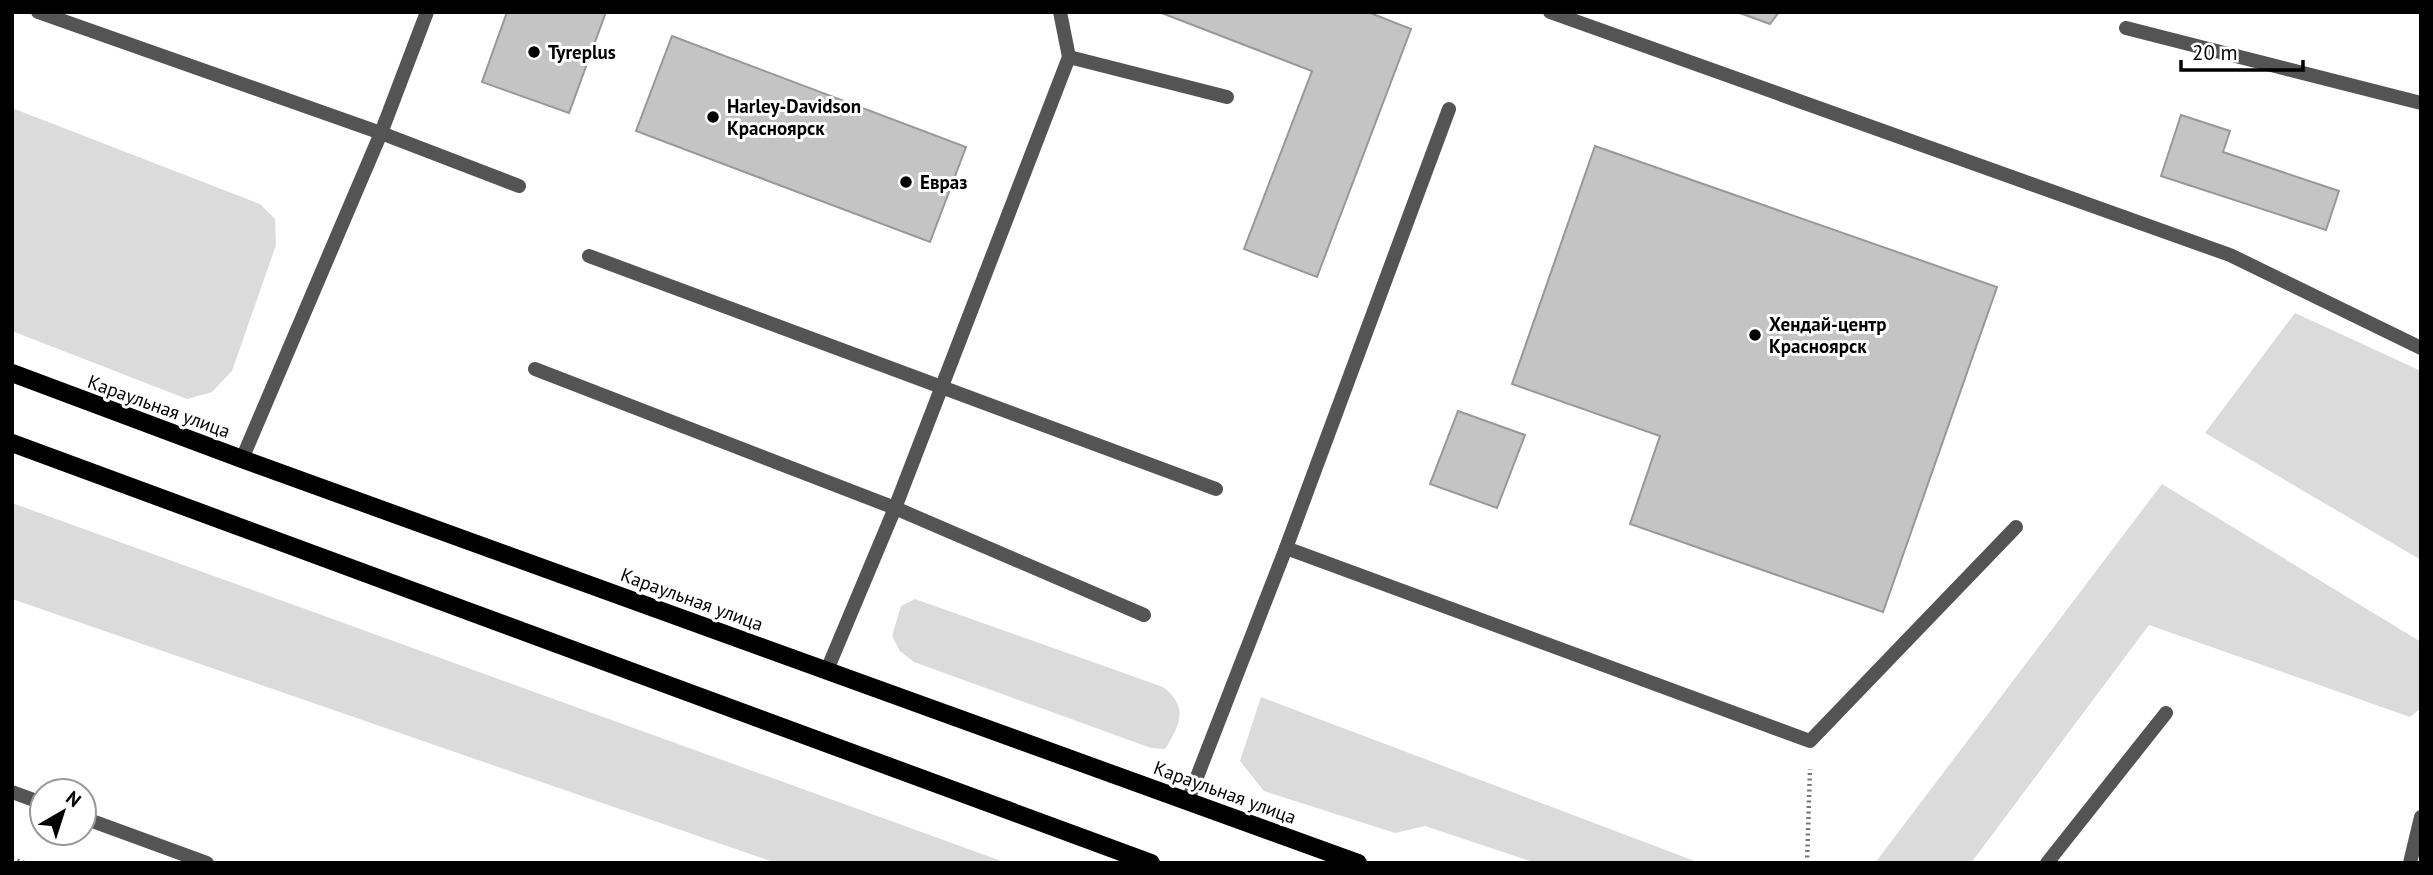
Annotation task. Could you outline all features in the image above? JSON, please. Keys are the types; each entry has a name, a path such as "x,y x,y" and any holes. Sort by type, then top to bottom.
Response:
{"main road":[{"name":"Караульная улица","path":"12,373 1358,863"},
{"path":"12,443 1151,863"}],"street":[{"path":"38,12 381,133 519,186"},
{"path":"243,459 381,133 427,12"},
{"path":"827,670 942,389 1069,57 1060,12"},
{"path":"1550,12 2230,255 2421,348"},
{"path":"2126,28 2421,103"},
{"path":"1069,57 1227,97"},
{"path":"1188,800 1286,548 1449,108"},
{"path":"589,256 1216,489"},
{"path":"535,369 895,508 1144,615"},
{"path":"1286,548 1810,741 2016,527"},
{"path":"2047,863 2166,713"},
{"path":"2410,863 2421,817"},
{"path":"98,823 207,863"}],"path":[{"path":"1807,863 1810,741"},
{"path":"12,859 24,863"}],"shaded area":[{"path":"12,108 260,204 275,219 276,245 232,371 212,392 187,399 12,331"},
{"path":"2295,313 2421,371 2421,560 2205,433"},
{"path":"2162,484 2421,642 2421,708 2410,717 2149,625 1971,863 1875,863"},
{"path":"12,503 1007,863 776,863 12,599"},
{"path":"915,599 1163,687 1171,694 1179,709 1178,724 1165,749 1151,748 914,662 900,651 892,636 901,606"},
{"path":"1261,697 1700,863 1536,863 1425,826 1395,833 1264,791 1240,761"}],"building":[{"path":"507,12 606,12 569,113 482,82"},
{"path":"1159,12 1368,12 1411,29 1317,277 1244,249 1312,71"},
{"path":"1737,12 1779,12 1770,24"},
{"path":"672,36 966,147 930,242 636,131"},
{"path":"2181,115 2230,131 2223,152 2339,191 2326,230 2161,176"},
{"name":"Хендай-центр Красноярск","path":"1595,146 1997,287 1883,612 1630,524 1660,436 1512,384"},
{"path":"1458,411 1525,435 1497,508 1430,484"}],"place":[{"name":"Tyreplus","path":"534,52"},
{"name":"Harley-Davidson Красноярск","path":"713,117"},
{"name":"Евраз","path":"906,182"},
{"name":"Хендай-центр Красноярск","path":"1755,335"}]}
